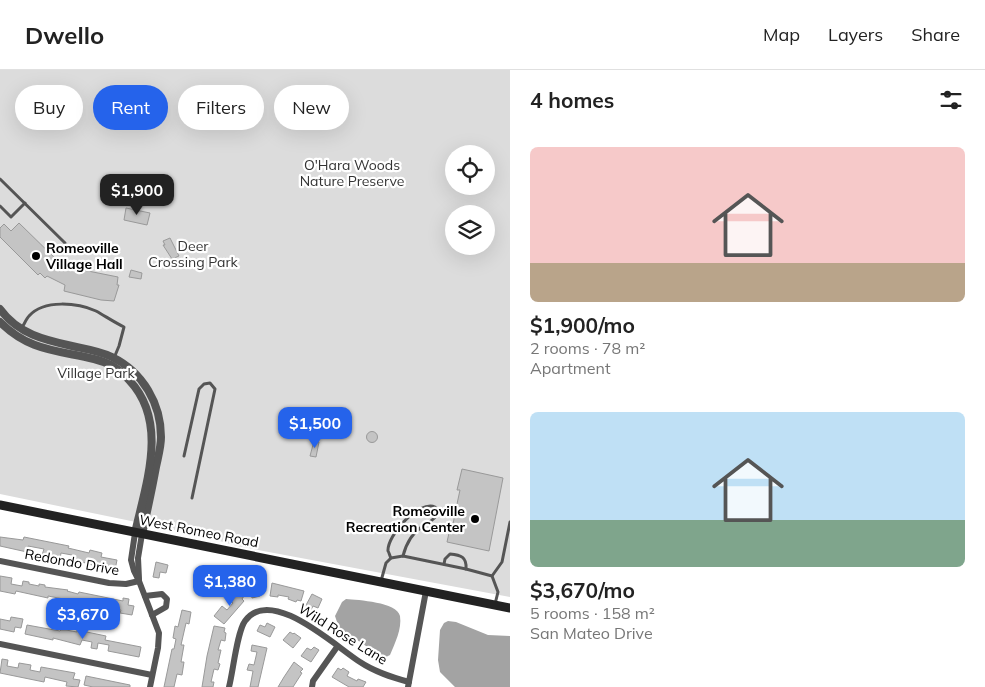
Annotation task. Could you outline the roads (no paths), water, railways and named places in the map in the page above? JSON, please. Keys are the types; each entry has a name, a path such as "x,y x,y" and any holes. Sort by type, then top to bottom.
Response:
{"main road":[{"name":"West Romeo Road","path":"0,506 510,608"}],"street":[{"path":"0,309 19,333"},
{"path":"0,322 19,333 96,351 112,362 136,387 149,412 152,427 150,455 139,533 132,560 134,571 159,633 150,687"},
{"name":"Redondo Drive","path":"0,562 109,583 126,584 139,580"},
{"path":"408,684 426,591"},
{"path":"145,596 162,594 167,599 166,606 152,614"},
{"name":"Wild Rose Lane","path":"230,687 243,624 250,615 258,611 271,610 290,615 379,673 408,684"},
{"path":"0,644 152,675"},
{"path":"312,687 313,681 337,647"}],"lane":[{"path":"0,179 65,243"},
{"path":"0,206 11,217 25,203"},
{"path":"19,333 29,316 40,307 66,304 94,310 124,327 112,362"},
{"path":"184,456 199,390 204,384 210,383 215,389 192,498"},
{"path":"391,558 388,551 389,544 402,524 419,509 427,505 435,507 438,513 436,517 415,532 408,541 403,556"},
{"path":"492,576 502,562 508,541 510,522"},
{"path":"444,564 445,559 450,554 458,555 466,560 466,569"},
{"path":"381,582 386,563 391,558 403,556 492,576"},
{"path":"492,576 498,592 495,605"}],"place":[{"name":"Romeoville Village Hall","path":"36,256"},
{"name":"Romeoville Recreation Center","path":"475,519"}],"park label":[{"name":"O'Hara Woods Nature Preserve","path":"352,174"},
{"name":"Deer Crossing Park","path":"193,254"},
{"name":"Village Park","path":"96,373"}]}
